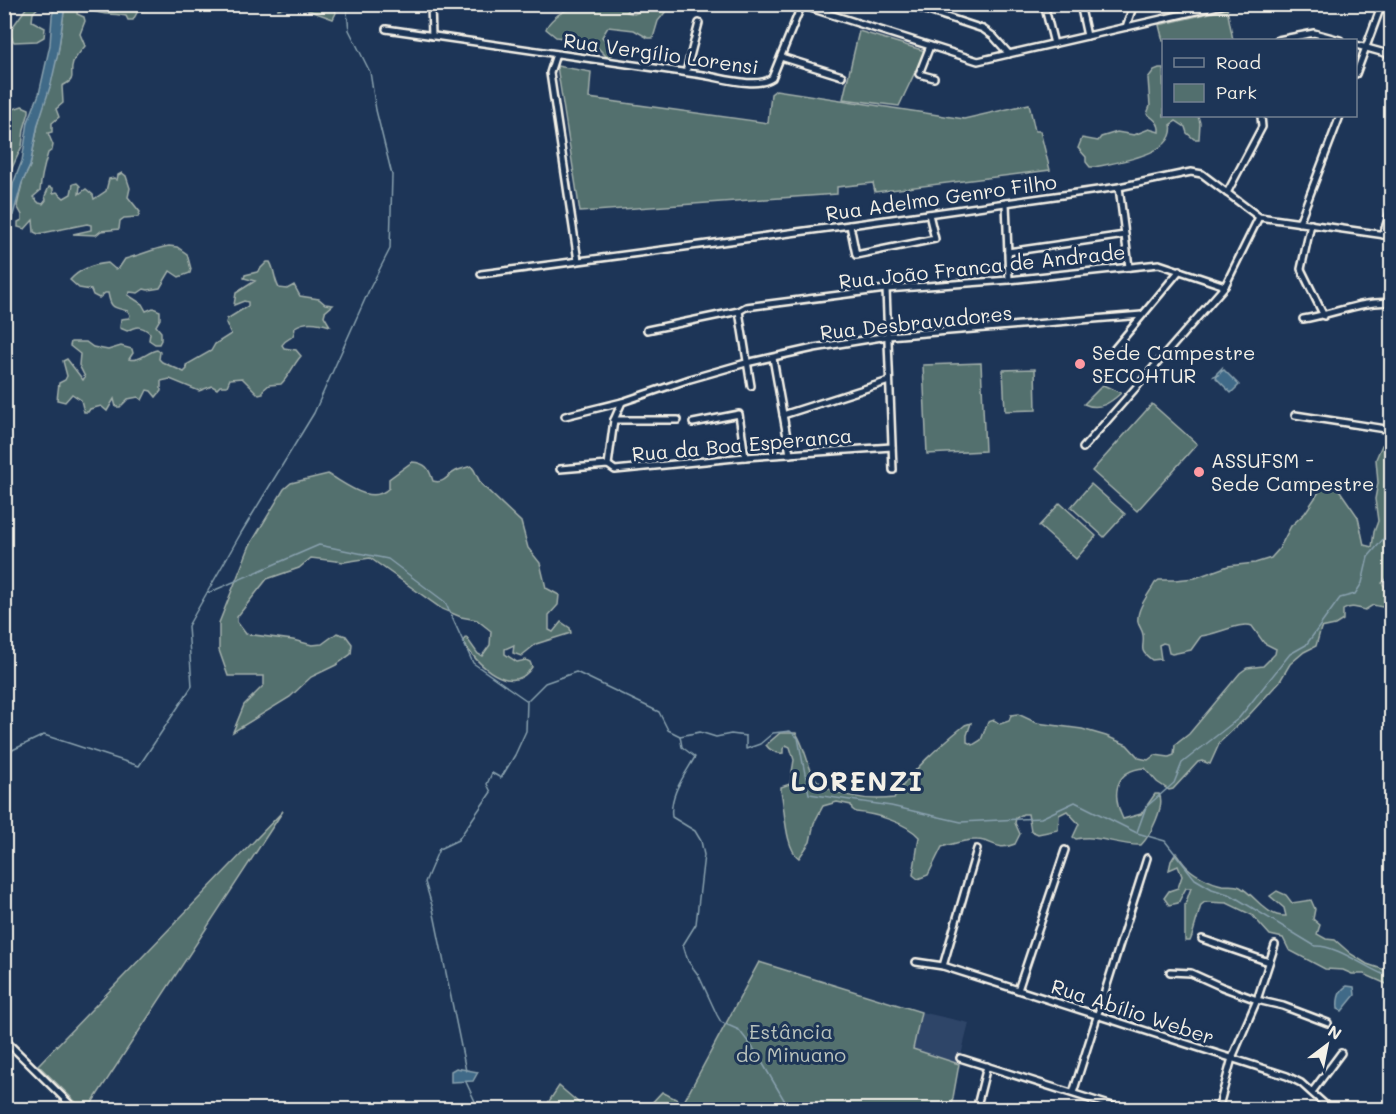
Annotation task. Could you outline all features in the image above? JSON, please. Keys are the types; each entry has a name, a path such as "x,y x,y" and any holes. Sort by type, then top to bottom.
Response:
{"street":[{"path":"431,4 432,36"},
{"path":"907,4 983,29 993,36 1009,54"},
{"path":"1044,4 1054,44"},
{"path":"1080,4 1087,36"},
{"path":"1126,27 1134,4"},
{"name":"Rua Vergílio Lorensi","path":"386,29 755,84 765,83 772,78 802,5 978,61 1227,4"},
{"path":"1357,71 1382,4"},
{"path":"686,72 699,23"},
{"path":"1283,39 1314,33 1336,39"},
{"path":"1357,45 1392,55"},
{"path":"930,46 919,74 934,78"},
{"path":"556,54 550,73 578,261"},
{"path":"781,57 842,76"},
{"path":"1227,193 1262,127 1261,117"},
{"path":"1299,223 1340,117"},
{"name":"Rua Adelmo Genro Filho","path":"481,274 1119,187 1191,172 1202,174 1259,217 1392,236"},
{"path":"1119,187 1129,267"},
{"path":"1006,203 1009,280"},
{"path":"1383,235 1392,206"},
{"path":"850,225 856,255 935,239 929,214"},
{"path":"1083,448 1225,286 1259,217"},
{"path":"1311,224 1301,269 1324,316"},
{"path":"1008,252 1125,235"},
{"name":"Rua João Franca de Andrade","path":"647,330 740,311 746,307 886,289 1009,280 1159,264 1225,286"},
{"path":"1111,353 1180,270"},
{"path":"886,289 893,470"},
{"path":"1303,318 1324,316 1379,301 1392,303"},
{"path":"740,311 751,386"},
{"name":"Rua Desbravadores","path":"566,416 622,402 746,363 814,348 888,336 1142,315"},
{"path":"773,358 790,454"},
{"path":"783,415 889,381"},
{"path":"608,465 614,420 622,402"},
{"path":"693,423 739,414 745,457"},
{"path":"1295,415 1392,430"},
{"path":"614,420 678,420"},
{"name":"Rua da Boa Esperanca","path":"560,469 608,465 615,470 745,457 892,447"},
{"path":"943,966 977,849"},
{"path":"1018,990 1065,850"},
{"path":"1073,1093 1147,858"},
{"path":"1202,939 1269,962"},
{"path":"1218,1110 1232,1058 1257,1000 1275,945"},
{"name":"Rua Abílio Weber","path":"916,963 943,966 1287,1076 1312,1092 1331,1110"},
{"path":"1170,972 1191,973 1257,1000 1283,1006 1328,1023"},
{"path":"4,1039 76,1110"},
{"path":"1312,1092 1341,1053"},
{"path":"960,1058 1125,1110"},
{"path":"976,1110 987,1066"}],"shaded area":[{"path":"55,5 65,5 58,53 38,124 30,166 22,183 5,238 6,209 11,201 13,184 22,161 28,122 39,94 50,45"},
{"path":"1163,5 1215,5 1162,17"},
{"path":"1222,368 1221,372 1224,370 1239,385 1231,393 1216,378 1218,375 1214,376"},
{"path":"1347,986 1354,987 1355,995 1342,1011 1338,1009 1338,999 1342,990"},
{"path":"921,1012 969,1023 959,1064 913,1049"},
{"path":"456,1068 478,1072 473,1081 451,1082 451,1071"}],"green space":[{"path":"29,4 40,5 33,13 32,21 45,28 44,37 37,41 14,42 9,32"},
{"path":"87,4 154,5 147,10 138,11 133,20 128,20 126,16 94,11 89,9"},
{"path":"65,5 78,5 77,14 84,17 85,21 80,34 85,46 73,62 72,78 62,86 63,103 56,109 59,117 52,123 52,132 48,133 53,145 52,150 48,153 45,162 40,191 33,197 43,204 49,187 53,188 53,193 57,192 64,198 71,194 73,184 77,183 80,186 79,194 86,189 94,199 106,191 109,179 117,180 118,175 122,173 126,176 130,188 128,197 140,212 138,217 124,218 120,221 119,229 101,231 96,235 73,234 91,230 91,225 87,224 38,234 34,232 33,220 25,229 18,227 22,215 17,206 22,183 30,166 38,124 58,53"},
{"path":"279,5 334,5 336,13 333,19 297,6 278,9"},
{"path":"559,5 628,5 627,12 634,14 657,5 671,5 658,21 653,38 648,38 634,30 608,27 602,37 610,46 612,55 607,57 592,42 556,37 546,29 555,17 568,10"},
{"path":"1227,9 1233,39 1162,39 1159,25"},
{"path":"859,31 925,51 899,106 843,99"},
{"path":"557,66 591,72 589,98 768,123 771,94 776,90 964,119 1029,104 1035,131 1040,131 1050,170 875,192 873,183 837,187 837,194 580,212"},
{"path":"1162,68 1162,117 1198,117 1199,139 1194,139 1187,133 1185,127 1176,121 1171,124 1171,135 1156,150 1130,159 1090,167 1086,162 1086,157 1078,148 1082,138 1098,141 1101,137 1117,132 1134,135 1149,129 1159,132 1157,124 1147,114 1150,106 1148,78 1154,70"},
{"path":"22,106 29,109 29,112 22,146 7,179 5,197 5,112"},
{"path":"169,246 177,247 187,254 190,273 179,277 170,271 160,288 144,289 138,293 130,292 128,295 142,304 146,311 153,308 160,311 160,319 156,326 161,332 159,344 149,340 150,333 144,329 136,327 127,331 120,328 121,319 129,318 130,315 128,311 113,306 108,293 99,298 93,295 91,290 79,288 70,280 92,266 108,263 115,269 119,268 125,259"},
{"path":"267,262 272,265 279,288 287,289 294,285 300,296 319,299 325,304 333,305 324,316 330,326 312,322 303,323 295,327 292,337 282,345 284,348 296,350 301,356 281,384 269,385 263,390 263,394 259,395 242,378 230,379 227,386 220,386 217,389 212,386 199,391 170,379 161,381 161,391 156,397 147,390 142,400 138,397 128,399 120,407 116,407 114,399 107,411 101,406 84,412 81,400 72,394 65,402 57,400 59,383 67,376 63,361 67,359 83,380 85,377 79,365 80,354 70,346 71,342 86,342 93,347 108,350 121,346 132,349 133,353 129,359 133,360 157,350 160,352 159,359 162,362 184,372 187,369 186,365 211,351 215,344 231,334 226,323 227,319 248,306 248,302 244,301 234,305 236,293 255,281 244,278 245,275 257,272"},
{"path":"981,363 985,451 927,454 923,365"},
{"path":"1035,369 1036,410 1005,411 1003,370"},
{"path":"1103,385 1121,393 1104,405 1095,407 1084,404"},
{"path":"1152,404 1197,444 1137,511 1092,471"},
{"path":"1391,440 1391,575 1382,583 1391,594 1390,603 1382,607 1373,605 1365,610 1354,607 1346,608 1343,610 1343,620 1335,625 1321,628 1316,646 1304,652 1290,664 1280,681 1220,742 1210,764 1198,762 1173,789 1169,790 1157,782 1145,768 1134,770 1121,779 1117,802 1123,819 1141,814 1155,794 1159,794 1161,799 1156,820 1141,845 1093,838 1076,839 1073,837 1079,824 1067,811 1059,815 1058,830 1038,834 1031,831 1028,814 1023,814 1016,818 1015,823 1020,834 1015,844 1003,847 982,840 973,840 942,847 928,875 918,879 913,875 919,837 898,823 856,812 851,805 837,802 823,806 814,823 810,842 799,858 794,853 788,838 781,787 790,784 794,760 790,747 786,745 781,753 773,751 766,745 780,733 796,733 812,773 826,787 849,796 873,799 894,798 926,759 965,725 971,723 967,742 973,745 981,740 988,722 994,720 1000,724 1009,721 1011,715 1018,714 1037,723 1082,729 1106,736 1127,745 1139,758 1148,760 1155,755 1169,757 1174,755 1175,745 1189,734 1240,673 1247,668 1263,666 1275,654 1276,649 1264,643 1252,626 1242,625 1201,636 1191,650 1172,654 1169,653 1167,644 1163,643 1159,645 1161,659 1152,660 1143,651 1143,633 1138,617 1155,583 1159,580 1195,578 1228,566 1255,563 1271,558 1279,549 1291,526 1305,513 1321,489 1330,481 1358,517 1364,545 1372,547 1378,521 1375,499 1378,483 1376,459 1382,445"},
{"path":"412,462 424,465 433,481 437,482 456,471 471,466 481,484 521,522 528,548 540,563 546,588 559,595 558,605 549,615 549,630 553,632 561,622 570,628 571,633 536,644 521,656 513,653 514,645 505,649 505,654 517,662 526,660 532,667 524,676 514,679 505,678 485,668 463,641 466,637 482,656 490,645 491,631 477,620 461,617 442,609 370,558 344,562 311,558 299,568 267,579 237,617 237,622 246,634 293,640 312,645 322,644 337,633 346,636 352,644 351,654 336,665 311,677 290,697 233,732 244,705 264,685 264,676 228,676 219,650 219,623 250,545 284,489 291,483 328,474 358,492 374,495 389,488 389,479"},
{"path":"1091,484 1125,514 1104,537 1071,507"},
{"path":"1060,503 1096,536 1076,559 1039,526"},
{"path":"283,811 88,1109 83,1109 38,1065"},
{"path":"1176,853 1195,873 1218,884 1240,887 1273,913 1286,916 1284,908 1270,896 1277,891 1286,895 1292,903 1311,900 1315,909 1313,919 1320,925 1317,934 1326,939 1335,940 1367,964 1391,972 1391,986 1364,974 1325,969 1289,950 1283,938 1270,935 1252,915 1227,903 1205,902 1201,905 1190,941 1185,941 1185,905 1191,888 1186,888 1178,903 1169,905 1164,898 1169,891 1178,888 1182,876 1178,866 1169,870"},
{"name":"Estância do Minuano","path":"759,962 921,1012 913,1049 959,1064 951,1109 680,1109"},
{"path":"559,1086 586,1109 544,1109"},
{"path":"662,1092 676,1099 681,1105 679,1109 646,1109"}],"waterway":[{"path":"4,754 44,735 139,766 192,686 188,626 314,413 390,249 392,175 376,110 370,72 349,30 346,4"},
{"path":"1137,832 1146,807 1174,783 1182,763 1239,718 1290,654 1306,645 1340,598 1355,594 1362,583 1368,557 1385,537 1392,516"},
{"path":"208,593 319,545 388,559 445,602 473,663 526,700"},
{"path":"466,1071 433,909 425,882 439,849 458,840 491,792 487,784 492,773 501,778 515,755 526,731 527,701 545,683 576,672 659,712 668,730 680,736 700,732 716,737 731,734 746,736 746,749 760,744 773,733 790,731 798,738 809,794 891,806 961,822 1041,818 1075,802 1137,833 1165,841 1195,879 1212,889 1231,895 1315,946 1333,949 1392,978"},
{"path":"680,736 682,747 695,757 675,793 672,817 695,831 701,841 704,855 696,924 683,945 688,961 699,976 721,1022 739,1030 756,1052 790,1110"},
{"path":"466,1082 479,1110"}],"place":[{"name":"Sede Campestre SECOHTUR","path":"1080,364"},
{"name":"ASSUFSM - Sede Campestre","path":"1199,472"}],"district":[{"name":"LORENZI","path":"857,781"}]}
